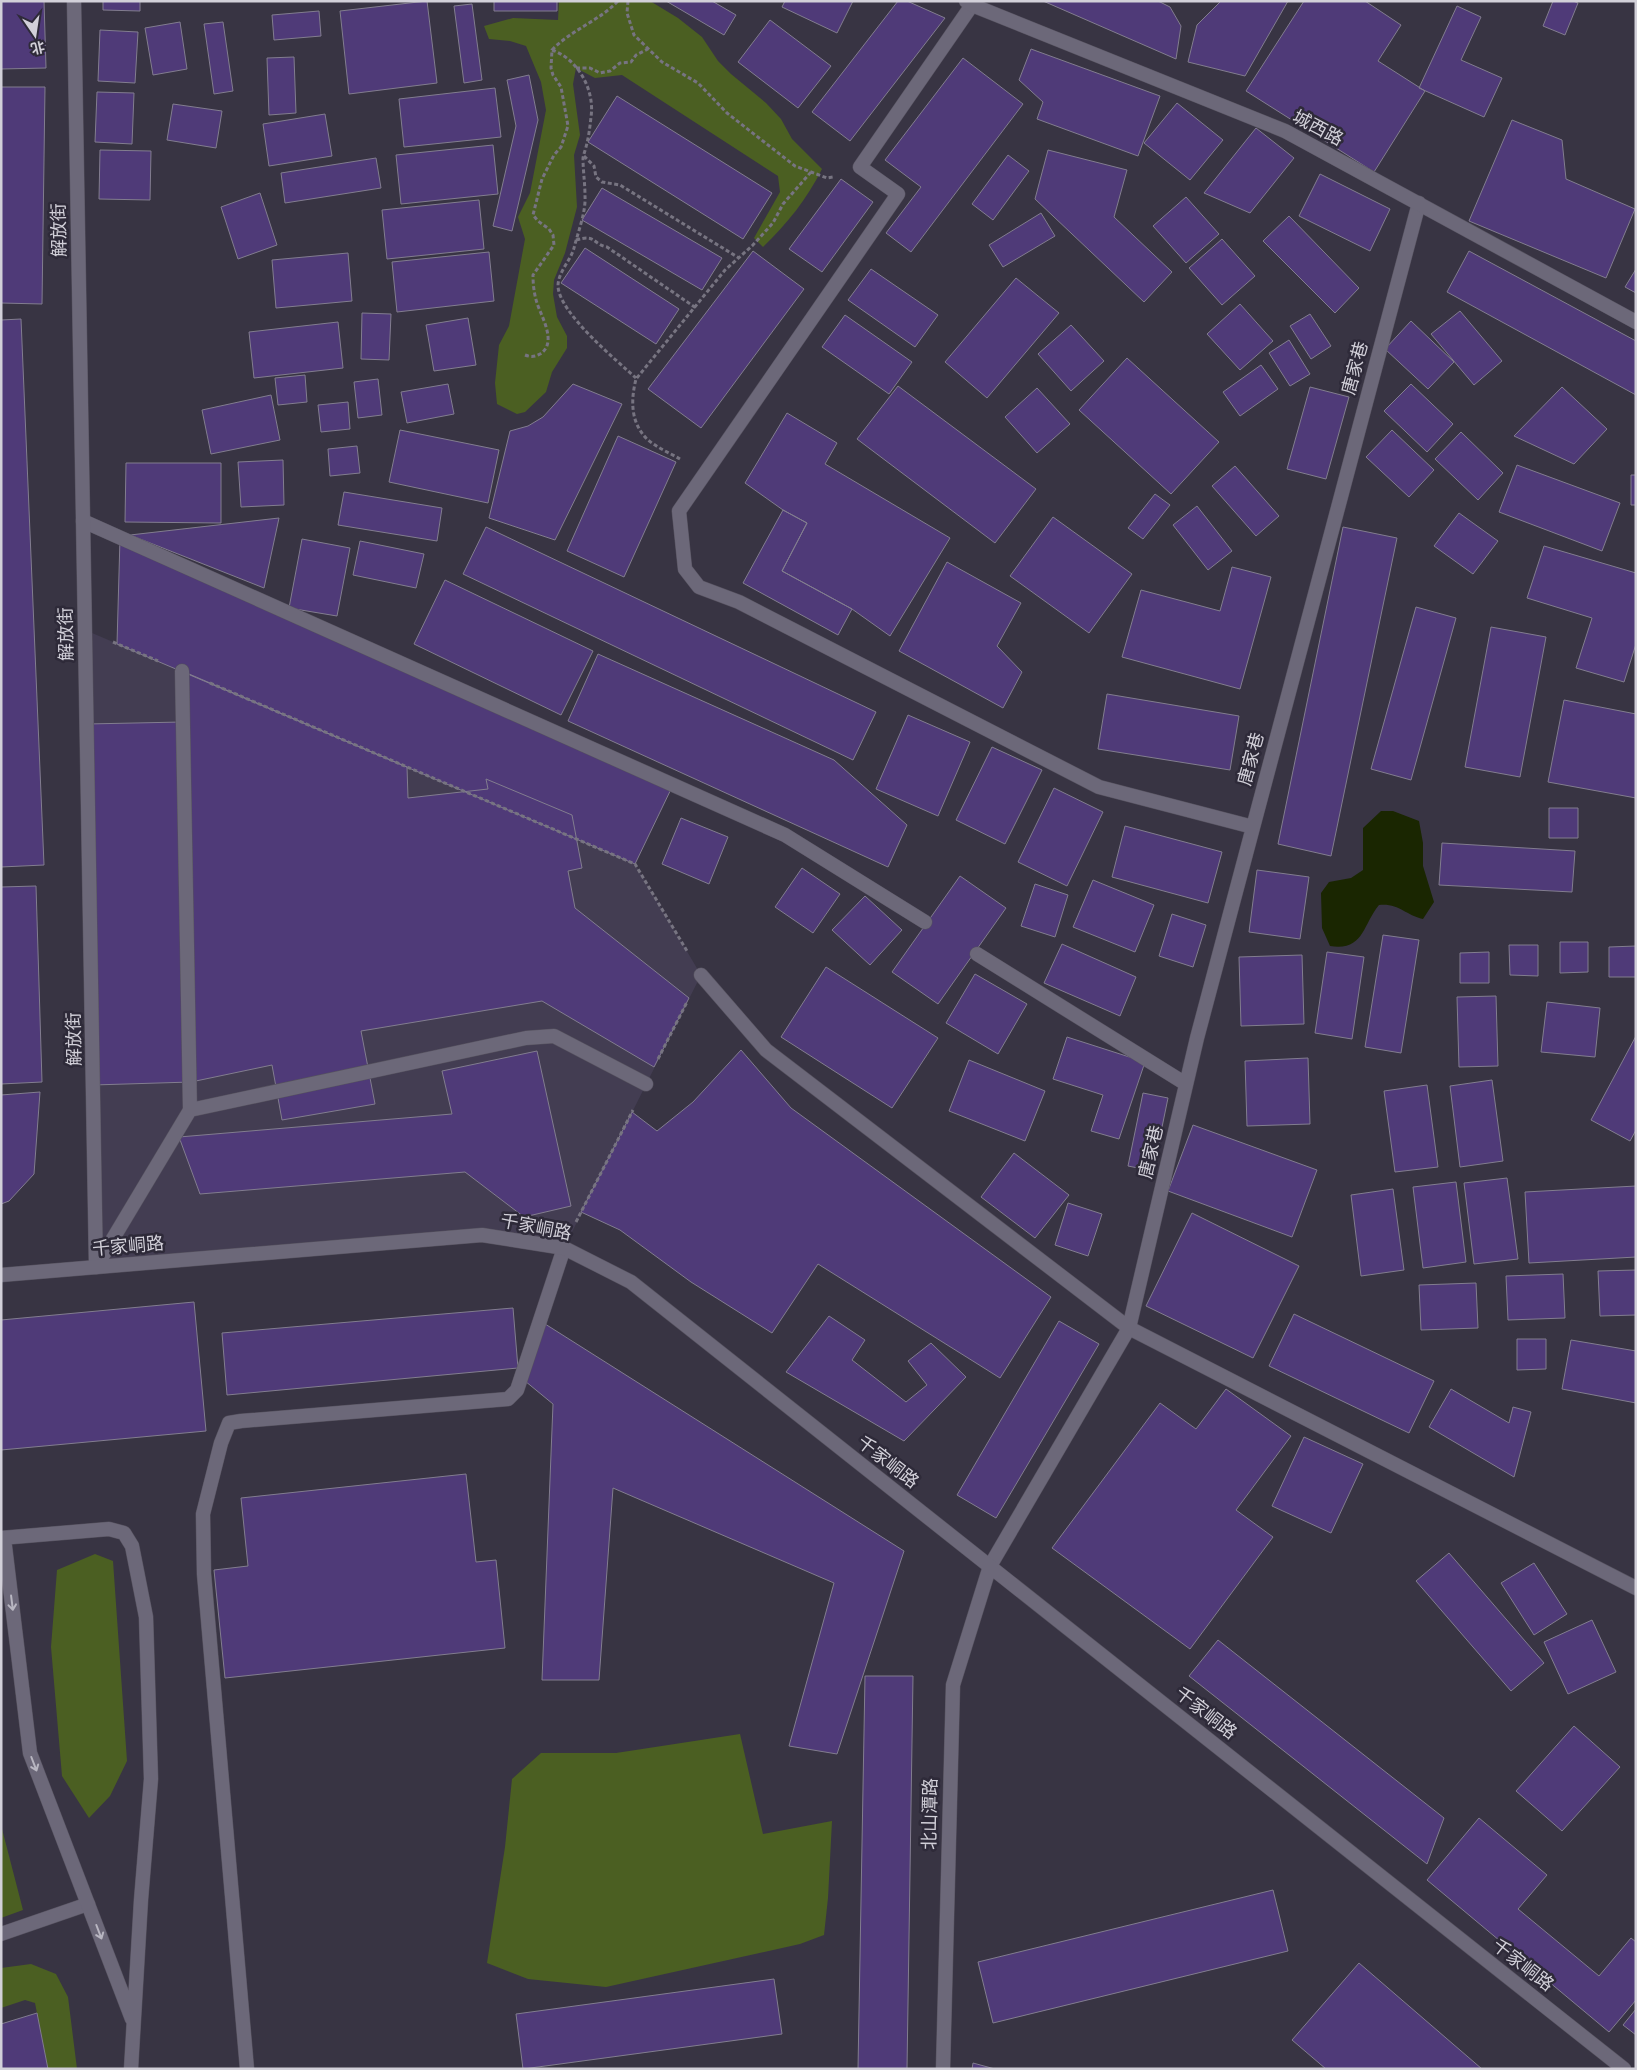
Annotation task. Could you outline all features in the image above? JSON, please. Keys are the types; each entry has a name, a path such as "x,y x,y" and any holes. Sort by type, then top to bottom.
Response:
{"street":[{"name":"解放街","path":"74,1 96,1267"},
{"path":"969,3 860,167 898,194 679,511 685,569 699,587 738,602 1099,787 1253,827"},
{"name":"城西路","path":"969,3 1284,131 1636,322"},
{"name":"唐家巷","path":"990,1566 1129,1328 1186,1084 1418,203"},
{"path":"83,522 785,835 925,922"},
{"path":"96,1267 190,1110 182,671"},
{"path":"977,954 1186,1084"},
{"path":"701,976 766,1050 1129,1328 1636,1588"},
{"path":"190,1110 526,1038 554,1036 646,1084"},
{"name":"千家峒路","path":"1,1275 482,1235 564,1248 631,1282 1624,2069"},
{"path":"247,2069 204,1574 203,1514 221,1442 229,1423 241,1421 508,1399 517,1390 564,1248"},
{"path":"131,2069 151,1779 146,1616 132,1546 124,1533 109,1529 3,1538 30,1753 134,2024"},
{"name":"北山潭路","path":"943,2069 953,1684 990,1566"},
{"path":"1,1934 88,1904"}],"path":[{"path":"525,355 538,355 543,352 548,344 545,318 536,301 533,275 554,245 553,235 534,214 542,179 554,155 561,147 568,126 561,87 551,68 552,50 558,43 595,20 618,1"},
{"path":"628,1 627,13 634,35 648,49 662,62 698,83 727,113 795,166 827,178 851,173 860,167"},
{"path":"576,68 590,68 600,73 610,71 620,63 631,62 636,55 648,49"},
{"path":"552,50 566,56 584,76 589,92 592,116 583,156 586,195 584,210 574,250 566,262 558,286 563,301 585,330 636,379"},
{"path":"583,156 594,166 596,177 602,182 620,185 739,258"},
{"path":"704,474 647,438 635,420 632,398 636,379 696,308 725,270 773,223 783,204 811,172"},
{"path":"575,240 586,237 592,238 600,246 607,247 696,308"},
{"path":"85,630 635,864 701,976 564,1248"}],"shaded area":[{"path":"559,1 650,1 678,18 702,37 718,61 731,74 766,103 781,119 792,139 822,169 796,211 763,247 754,238 780,192 778,176 622,75 595,78 576,68 573,84 580,135 574,155 577,207 565,253 554,280 553,294 557,317 567,336 567,348 552,372 546,392 525,412 517,414 497,404 495,383 499,345 509,326 525,239 518,217 530,193 546,110 541,82 526,46 510,41 489,39 484,26 513,18 558,20"},
{"path":"85,630 635,864 701,975 564,1248 482,1235 96,1267"},
{"path":"1381,811 1393,811 1419,821 1423,843 1423,866 1434,902 1423,919 1397,907 1379,905 1356,941 1341,947 1330,946 1322,928 1321,893 1329,882 1351,878 1363,870 1363,828"},
{"path":"95,1554 113,1561 127,1761 110,1796 89,1818 62,1776 51,1647 57,1570"},
{"path":"740,1734 763,1834 832,1821 824,1935 800,1944 606,1987 528,1979 487,1963 505,1847 512,1779 541,1753 616,1753"},
{"path":"1,1825 23,1910 1,1918"},
{"path":"31,1964 56,1974 68,1997 77,2069 48,2069 35,2003 25,2000 1,2008 1,1968"}],"building":[{"path":"1,1 44,1 46,68 1,69"},
{"path":"103,1 140,1 140,11 103,10"},
{"path":"427,1 437,83 349,94 340,11"},
{"path":"494,1 557,1 557,11 494,11"},
{"path":"666,1 712,1 736,15 724,35"},
{"path":"785,1 853,1 837,33 782,7"},
{"path":"898,1 907,1 945,18 850,141 812,112"},
{"path":"1043,1 1158,1 1170,7 1181,26 1176,59"},
{"path":"1221,1 1288,1 1245,76 1188,62 1197,25"},
{"path":"1304,1 1365,1 1401,25 1378,61 1425,91 1374,172 1246,91"},
{"path":"1553,1 1573,1 1578,3 1565,35 1543,26"},
{"path":"472,4 482,80 464,83 454,6"},
{"path":"1457,6 1481,17 1461,60 1502,78 1484,117 1419,88"},
{"path":"319,11 321,36 274,40 272,15"},
{"path":"770,20 831,66 798,108 738,62"},
{"path":"180,22 187,69 153,75 145,28"},
{"path":"223,22 233,91 214,94 204,24"},
{"path":"100,30 138,32 135,83 98,81"},
{"path":"1031,49 1160,96 1138,156 1037,119 1043,102 1019,80"},
{"path":"294,57 296,113 269,115 267,58"},
{"path":"963,58 1023,104 911,252 886,233 921,187 885,160"},
{"path":"529,75 538,120 512,231 493,226 516,126 507,80"},
{"path":"1,87 45,87 42,304 1,303"},
{"path":"495,88 501,137 404,147 399,99"},
{"path":"97,92 134,93 132,144 95,142"},
{"path":"617,96 772,193 743,239 588,142"},
{"path":"1177,103 1223,140 1190,180 1144,143"},
{"path":"173,104 222,111 216,148 167,140"},
{"path":"325,114 332,156 269,166 263,124"},
{"path":"1512,120 1562,140 1566,179 1635,209 1606,278 1469,221"},
{"path":"1256,128 1294,158 1250,213 1204,193"},
{"path":"493,145 498,194 401,204 396,155"},
{"path":"100,150 151,151 150,200 99,199"},
{"path":"1048,150 1127,170 1114,217 1172,272 1144,302 1035,199"},
{"path":"1008,155 1029,171 993,220 972,204"},
{"path":"376,158 381,188 285,203 281,173"},
{"path":"1320,174 1390,209 1370,251 1299,216"},
{"path":"841,179 873,202 822,272 789,249"},
{"path":"602,188 722,258 702,290 582,220"},
{"path":"260,193 277,245 238,259 221,207"},
{"path":"1186,197 1219,234 1186,263 1153,226"},
{"path":"479,200 484,249 387,259 382,210"},
{"path":"1041,213 1055,236 1003,267 989,245"},
{"path":"1289,216 1359,288 1335,313 1263,241"},
{"path":"1222,239 1255,276 1222,305 1189,268"},
{"path":"585,248 679,309 656,344 561,283"},
{"path":"753,251 804,289 701,428 648,389"},
{"path":"1469,251 1636,341 1636,395 1447,292"},
{"path":"489,252 494,301 397,312 392,262"},
{"path":"348,253 352,301 276,308 272,260"},
{"path":"871,269 938,315 915,347 848,300"},
{"path":"1636,269 1636,293 1625,287"},
{"path":"1016,278 1059,313 987,398 945,362"},
{"path":"1240,304 1273,341 1240,370 1207,334"},
{"path":"1460,311 1502,361 1474,385 1431,334"},
{"path":"362,313 391,314 389,360 361,359"},
{"path":"1310,314 1331,346 1311,359 1290,326"},
{"path":"845,315 912,362 889,394 822,347"},
{"path":"468,318 476,365 434,371 426,325"},
{"path":"21,319 44,865 1,867 1,320"},
{"path":"1411,321 1454,362 1428,389 1385,349"},
{"path":"338,322 343,368 254,378 249,332"},
{"path":"1071,325 1104,361 1071,391 1038,354"},
{"path":"1289,340 1310,374 1290,386 1269,353"},
{"path":"1127,358 1219,442 1171,494 1079,410"},
{"path":"1261,365 1278,389 1240,416 1223,392"},
{"path":"305,375 307,402 278,405 275,378"},
{"path":"378,379 382,415 358,418 354,382"},
{"path":"448,384 454,414 407,423 401,392"},
{"path":"573,384 622,404 555,540 489,518 510,431 528,426 543,417"},
{"path":"1411,384 1453,424 1427,452 1384,411"},
{"path":"898,386 1036,489 995,543 857,439"},
{"path":"1310,387 1349,397 1326,479 1287,469"},
{"path":"1562,387 1607,429 1574,464 1514,436"},
{"path":"1037,388 1070,424 1037,453 1005,417"},
{"path":"271,395 280,440 211,454 202,410"},
{"path":"348,402 350,429 321,432 318,405"},
{"path":"787,413 837,443 825,464 950,538 890,636 852,609 782,571 807,523 783,510 745,483"},
{"path":"400,430 499,450 488,503 389,482"},
{"path":"1392,430 1434,470 1409,497 1366,457"},
{"path":"1461,432 1503,473 1478,500 1435,459"},
{"path":"618,436 676,462 624,577 567,551"},
{"path":"357,446 360,473 330,476 328,449"},
{"path":"283,460 284,505 241,507 238,462"},
{"path":"126,463 221,463 221,523 125,522"},
{"path":"1517,465 1620,503 1602,551 1499,512"},
{"path":"1235,466 1279,516 1256,536 1212,486"},
{"path":"1631,475 1636,475 1636,505 1631,505"},
{"path":"344,492 442,508 437,541 338,525"},
{"path":"1155,494 1170,505 1143,539 1128,528"},
{"path":"1197,506 1232,551 1208,570 1173,525"},
{"path":"783,510 807,523 782,571 852,609 838,635 743,583"},
{"path":"1459,513 1498,541 1473,574 1434,546"},
{"path":"1053,517 1132,574 1089,633 1010,576"},
{"path":"279,518 264,588 130,535"},
{"path":"486,527 876,712 853,760 463,574"},
{"path":"1343,527 1397,538 1331,856 1278,844"},
{"path":"120,538 673,785 635,864 117,644"},
{"path":"302,539 350,548 337,616 289,608"},
{"path":"360,541 424,554 416,588 353,575"},
{"path":"1544,546 1636,573 1636,644 1624,682 1576,668 1592,618 1527,598"},
{"path":"947,562 1021,603 997,646 1022,672 1003,708 899,651"},
{"path":"1232,567 1271,577 1240,689 1122,657 1141,590 1220,611"},
{"path":"445,580 593,651 561,715 414,644"},
{"path":"1416,607 1456,618 1411,780 1371,769"},
{"path":"1491,627 1546,637 1520,777 1465,767"},
{"path":"598,654 834,760 907,825 888,867 568,721"},
{"path":"182,671 407,767 408,798 488,789 486,779 572,815 582,868 568,871 575,908 689,998 654,1067 542,1001 361,1031 375,1104 282,1120 272,1065 191,1082"},
{"path":"1107,694 1239,716 1230,770 1098,749"},
{"path":"1564,700 1636,714 1636,798 1548,782"},
{"path":"908,715 970,742 938,816 876,789"},
{"path":"182,722 191,1082 93,1085 87,724"},
{"path":"992,747 1042,770 1005,844 956,820"},
{"path":"1054,788 1103,812 1067,886 1018,862"},
{"path":"1549,808 1578,808 1578,838 1549,838"},
{"path":"681,818 728,837 709,884 662,864"},
{"path":"1125,826 1222,852 1208,903 1112,877"},
{"path":"1442,843 1575,851 1572,892 1439,885"},
{"path":"802,868 840,894 813,933 775,907"},
{"path":"1257,870 1309,877 1300,939 1249,932"},
{"path":"960,876 1006,908 938,1004 892,972"},
{"path":"1093,880 1154,905 1135,952 1073,927"},
{"path":"1035,884 1068,895 1055,937 1021,926"},
{"path":"36,886 42,1082 1,1084 1,887"},
{"path":"865,896 902,930 870,965 832,930"},
{"path":"1172,914 1206,925 1193,967 1159,956"},
{"path":"1383,935 1419,940 1401,1053 1365,1047"},
{"path":"1560,942 1588,942 1588,972 1560,973"},
{"path":"1062,944 1136,977 1120,1016 1044,983"},
{"path":"1509,945 1538,945 1538,976 1510,975"},
{"path":"1636,946 1636,977 1609,977 1609,947"},
{"path":"1327,952 1364,957 1352,1039 1315,1033"},
{"path":"1489,952 1489,983 1460,983 1460,953"},
{"path":"1302,955 1304,1024 1241,1026 1239,957"},
{"path":"826,967 938,1038 892,1108 781,1037"},
{"path":"975,974 1027,1004 998,1054 946,1023"},
{"path":"1496,996 1498,1066 1459,1067 1457,997"},
{"path":"1547,1002 1600,1008 1595,1057 1541,1052"},
{"path":"1636,1036 1636,1130 1630,1141 1591,1120"},
{"path":"1067,1037 1145,1062 1119,1139 1091,1131 1103,1095 1053,1079"},
{"path":"741,1050 791,1108 1051,1297 1000,1378 818,1264 772,1333 691,1282 620,1230 581,1212 632,1112 657,1131 693,1102"},
{"path":"537,1051 571,1206 524,1217 465,1172 200,1194 179,1137 452,1114 442,1071"},
{"path":"1308,1058 1310,1124 1247,1126 1245,1061"},
{"path":"969,1060 1045,1091 1025,1141 949,1111"},
{"path":"1492,1080 1503,1161 1460,1167 1450,1086"},
{"path":"1427,1085 1438,1167 1395,1172 1384,1091"},
{"path":"40,1092 34,1174 9,1201 1,1204 1,1095"},
{"path":"1143,1093 1168,1098 1153,1171 1128,1166"},
{"path":"1193,1125 1317,1170 1292,1237 1168,1191"},
{"path":"1014,1153 1069,1195 1035,1238 981,1197"},
{"path":"1507,1178 1518,1259 1474,1264 1464,1183"},
{"path":"1456,1182 1466,1262 1423,1268 1413,1187"},
{"path":"1636,1186 1636,1257 1529,1263 1525,1192"},
{"path":"1393,1189 1404,1270 1361,1276 1351,1195"},
{"path":"1068,1203 1102,1214 1088,1256 1055,1245"},
{"path":"1192,1213 1299,1266 1253,1358 1146,1306"},
{"path":"1636,1270 1636,1315 1600,1316 1598,1271"},
{"path":"1563,1274 1565,1318 1508,1320 1506,1276"},
{"path":"1476,1283 1478,1328 1421,1330 1419,1285"},
{"path":"194,1302 206,1431 1,1450 1,1320"},
{"path":"513,1308 518,1368 227,1395 222,1333"},
{"path":"1294,1314 1434,1381 1409,1433 1269,1366"},
{"path":"829,1316 865,1340 852,1360 906,1402 927,1385 908,1361 931,1343 966,1377 904,1441 786,1372"},
{"path":"1059,1321 1099,1344 996,1518 957,1495"},
{"path":"542,1322 904,1551 837,1754 789,1746 834,1583 613,1488 599,1680 542,1680 553,1404 525,1381"},
{"path":"1517,1339 1546,1339 1546,1369 1517,1370"},
{"path":"1571,1340 1636,1351 1636,1403 1562,1389"},
{"path":"1226,1389 1291,1436 1236,1510 1273,1537 1190,1649 1052,1548 1160,1403 1196,1429"},
{"path":"1451,1389 1509,1423 1513,1407 1531,1412 1514,1477 1429,1427"},
{"path":"1304,1437 1363,1464 1331,1533 1272,1506"},
{"path":"466,1474 476,1562 496,1560 505,1648 225,1678 214,1570 248,1566 241,1498"},
{"path":"1449,1553 1544,1663 1511,1691 1416,1581"},
{"path":"1534,1563 1567,1614 1534,1635 1501,1583"},
{"path":"1592,1620 1616,1672 1568,1694 1544,1642"},
{"path":"1218,1640 1444,1818 1427,1864 1189,1676"},
{"path":"865,1676 913,1676 907,2069 858,2069"},
{"path":"1574,1726 1620,1767 1562,1831 1516,1791"},
{"path":"1479,1818 1547,1875 1518,1909 1599,1976 1631,1938 1636,1942 1636,2000 1609,2032 1427,1880"},
{"path":"1273,1890 1288,1951 993,2023 978,1962"},
{"path":"1359,1963 1482,2069 1326,2069 1292,2040"},
{"path":"774,1979 782,2034 523,2069 516,2014"},
{"path":"1636,2009 1636,2035 1623,2025"},
{"path":"37,2013 48,2069 1,2069 1,2024"},
{"path":"973,2063 995,2069 972,2069"}]}
